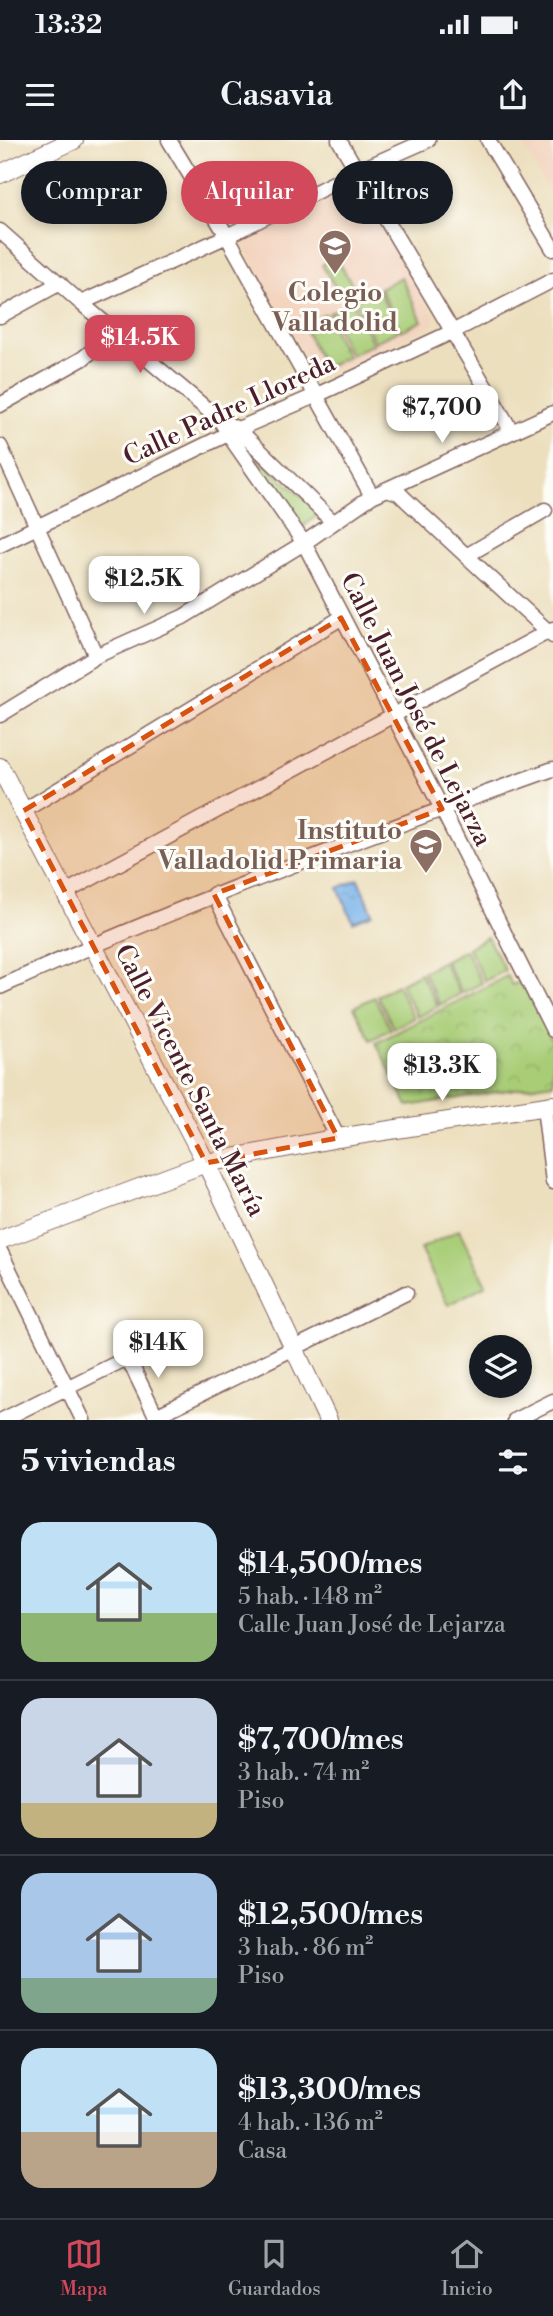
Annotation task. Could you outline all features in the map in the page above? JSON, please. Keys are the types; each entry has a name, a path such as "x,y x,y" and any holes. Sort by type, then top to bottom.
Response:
{"street":[{"path":"0,174 74,140"},
{"path":"169,140 227,236 372,496"},
{"path":"339,140 352,161"},
{"path":"381,161 428,140"},
{"path":"488,140 553,249"},
{"path":"80,303 227,236 332,184"},
{"path":"390,224 512,432"},
{"name":"Calle Juan José de Lejarza","path":"0,231 80,303 229,428 332,521"},
{"name":"Calle Padre Lloreda","path":"0,545 229,428 317,395 454,331 553,280"},
{"path":"0,316 60,283"},
{"path":"0,405 82,359 116,332"},
{"path":"0,715 96,656 183,617 304,543 332,521 372,496 553,413"},
{"name":"Calle Juan José de Lejarza","path":"229,428 304,543 548,1009 553,1030"},
{"path":"0,446 96,656"},
{"path":"66,892 551,632 406,500 387,489"},
{"path":"466,556 545,510"},
{"path":"23,811 341,618"},
{"name":"Calle Vicente Santa María","path":"0,767 206,1163 328,1420"},
{"path":"0,987 214,894 442,809 550,775"},
{"path":"214,894 338,1138"},
{"path":"0,1240 206,1163 338,1138 548,1106 553,1182"},
{"path":"0,1251 83,1420"},
{"path":"2,1420 121,1361 129,1360 157,1418 406,1293"},
{"path":"515,1420 553,1401"}],"highlighted area":[{"path":"341,618 442,809 214,894 338,1138 206,1163 23,811"}],"shaded area":[{"path":"525,140 553,140 553,199 523,145"},
{"name":"Colegio Valladolid","path":"332,194 332,224 378,224 434,315 434,324 325,375 313,370 238,237 266,224 318,224 318,200"}],"green space":[{"path":"335,257 352,284 338,292 322,265"},
{"path":"401,277 422,321 401,331 380,288"},
{"path":"378,289 398,331 375,342 355,300"},
{"path":"352,301 373,344 350,355 329,313"},
{"path":"325,314 347,357 324,368 303,325"},
{"path":"245,448 318,510 319,514 301,528"},
{"path":"487,937 505,970 485,981 468,948"},
{"path":"465,950 482,983 462,993 445,960"},
{"path":"443,961 460,994 440,1005 423,972"},
{"path":"420,973 438,1006 418,1017 400,984"},
{"path":"507,976 512,985 522,981 553,1042 553,1083 408,1106 376,1043"},
{"path":"397,985 414,1018 394,1028 377,996"},
{"path":"374,997 391,1029 371,1040 354,1007"},
{"path":"459,1230 486,1285 448,1305 420,1249"}],"water":[{"path":"358,879 373,914 353,922 338,888"}],"place":[{"name":"Colegio Valladolid","path":"335,276"},
{"name":"Instituto Valladolid Primaria","path":"426,875"}]}
